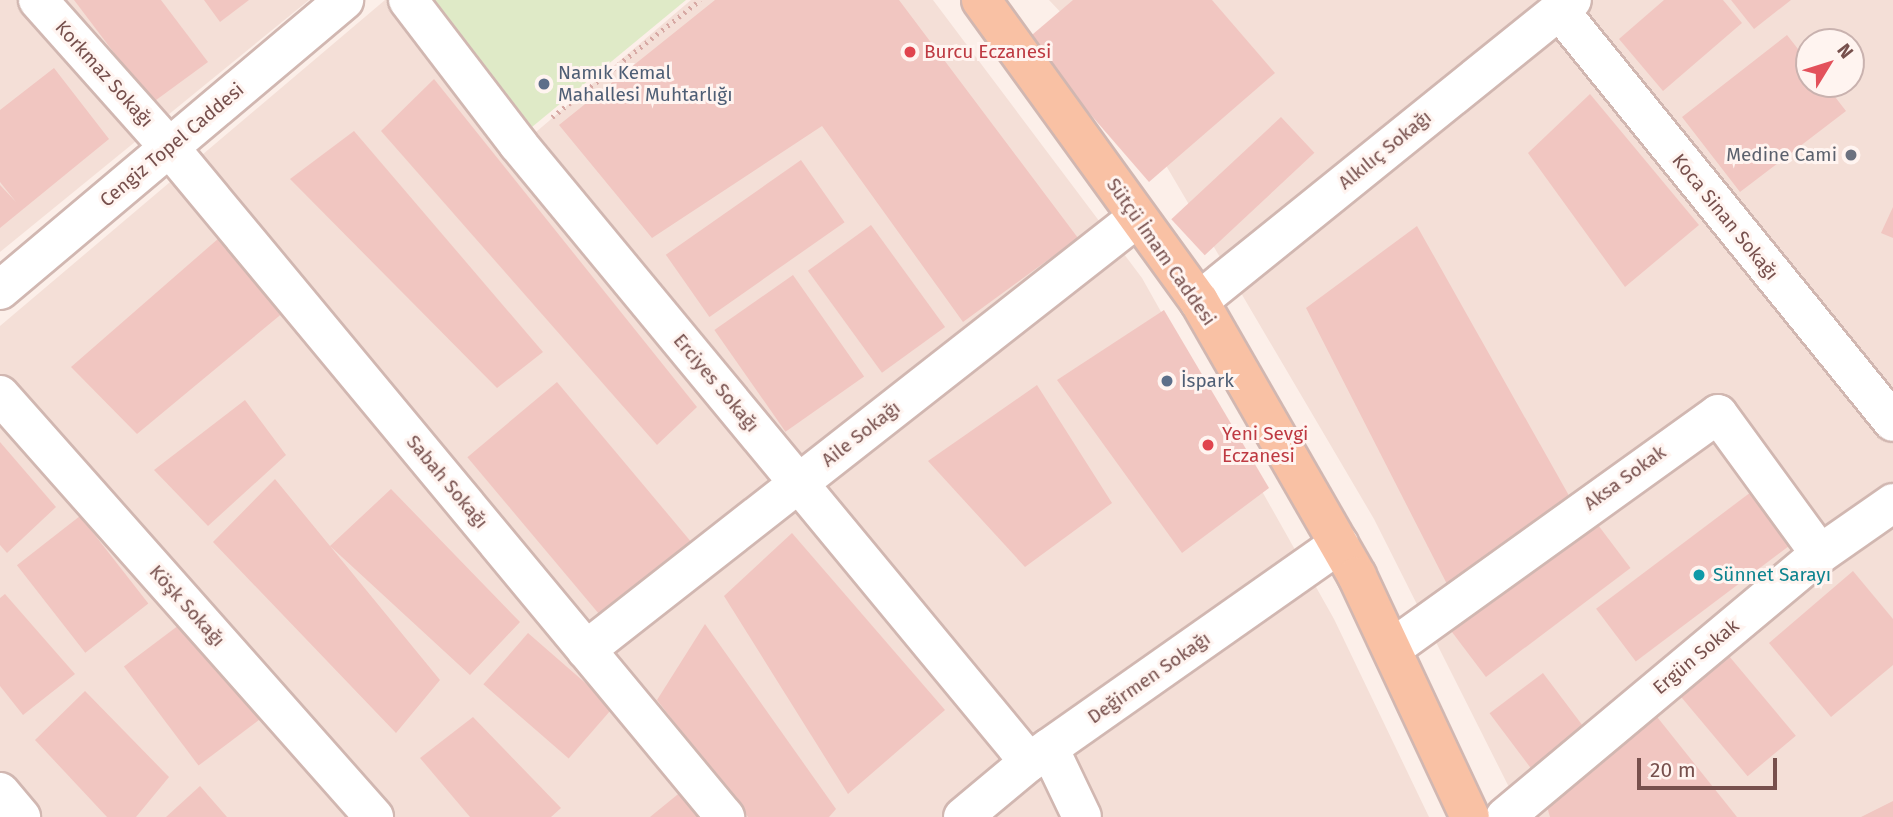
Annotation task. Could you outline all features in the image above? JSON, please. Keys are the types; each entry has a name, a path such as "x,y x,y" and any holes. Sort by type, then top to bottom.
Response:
{"main road":[{"name":"Sütçü İmam Caddesi","path":"981,0 1199,301 1339,544 1394,647 1470,817"}],"street":[{"name":"Korkmaz Sokağı","path":"38,0 169,147"},
{"name":"Cengiz Topel Caddesi","path":"0,289 344,0"},
{"name":"Erciyes Sokağı","path":"408,0 518,144 798,483 1039,755 1082,817"},
{"name":"Alkılıç Sokağı","path":"1199,301 1565,5"},
{"name":"Koca Sinan Sokağı","path":"1565,5 1893,422"},
{"name":"Sabah Sokağı","path":"169,147 725,817"},
{"name":"Aile Sokağı","path":"586,650 1137,218"},
{"name":"Köşk Sokağı","path":"0,396 374,817"},
{"name":"Aksa Sokak","path":"1394,647 1718,414 1819,554"},
{"name":"Ergün Sokak","path":"1505,817 1819,554 1893,503"},
{"name":"Değirmen Sokağı","path":"963,817 1039,755 1339,544"},
{"path":"0,792 22,817"}],"path":[{"path":"518,144 700,0"}],"shaded area":[{"path":"0,0 309,0 0,252"},
{"path":"385,0 427,0 536,132 691,0 933,0 1142,278 1334,619 1429,817 0,817 0,326"},
{"path":"1049,0 1893,0 1893,817 1524,817 1374,519 1101,55"}],"green space":[{"path":"427,0 686,0 532,127"}],"building":[{"path":"74,0 161,0 208,62 152,103"},
{"path":"204,0 249,0 220,22"},
{"path":"715,0 899,0 1078,238 963,322 822,126 652,238 559,125"},
{"path":"1073,0 1212,0 1275,73 1149,182 1026,40"},
{"path":"1664,0 1723,0 1742,23 1663,91 1619,39"},
{"path":"1731,0 1791,0 1754,29"},
{"path":"1787,35 1795,45 1795,98 1836,98 1846,111 1740,192 1682,117"},
{"path":"54,68 109,139 0,228 0,185 16,202 0,182 0,110"},
{"path":"434,79 697,407 657,445 381,131"},
{"path":"1590,94 1699,225 1625,287 1528,153"},
{"path":"1281,117 1314,153 1205,255 1171,219"},
{"path":"354,131 543,352 497,388 290,179"},
{"path":"801,160 845,222 709,317 666,255"},
{"path":"1893,207 1893,238 1881,233"},
{"path":"871,225 945,327 882,373 808,271"},
{"path":"1417,226 1572,501 1450,590 1306,308"},
{"path":"219,238 296,302 137,434 71,367"},
{"path":"793,275 864,377 785,432 714,330"},
{"path":"1164,310 1269,488 1182,553 1057,380"},
{"path":"557,382 694,545 604,620 467,457"},
{"path":"1037,385 1112,503 1025,567 928,461"},
{"path":"245,400 286,455 208,526 154,470"},
{"path":"0,442 56,507 7,553 0,545"},
{"path":"275,479 440,680 396,733 213,542"},
{"name":"Sünnet Sarayı","path":"1759,486 1799,539 1636,661 1596,609"},
{"path":"391,489 520,622 470,675 330,546"},
{"path":"80,516 148,603 85,653 17,565"},
{"path":"1595,521 1631,568 1486,677 1450,630"},
{"path":"792,533 945,710 848,794 724,596"},
{"path":"1853,571 1893,619 1893,665 1831,717 1769,643"},
{"path":"5,594 75,674 23,715 0,686 0,598"},
{"path":"187,619 262,718 199,766 124,667"},
{"path":"705,624 836,809 829,817 748,817 657,700"},
{"path":"528,633 613,707 569,758 483,684"},
{"path":"1729,656 1796,736 1748,776 1681,696"},
{"path":"1543,673 1586,731 1533,771 1489,713"},
{"path":"85,691 169,777 136,817 107,817 35,740"},
{"path":"1646,703 1737,817 1550,817 1543,793"},
{"path":"473,717 561,808 551,817 470,817 420,758"},
{"path":"200,786 227,817 166,817"},
{"path":"688,786 714,817 650,817"},
{"path":"1893,801 1893,817 1861,817"}],"place":[{"name":"Burcu Eczanesi","path":"910,52"},
{"name":"Namık Kemal Mahallesi Muhtarlığı","path":"544,84"},
{"name":"Medine Cami","path":"1851,155"},
{"name":"İspark","path":"1167,381"},
{"name":"Yeni Sevgi Eczanesi","path":"1208,445"},
{"name":"Sünnet Sarayı","path":"1699,575"}]}
